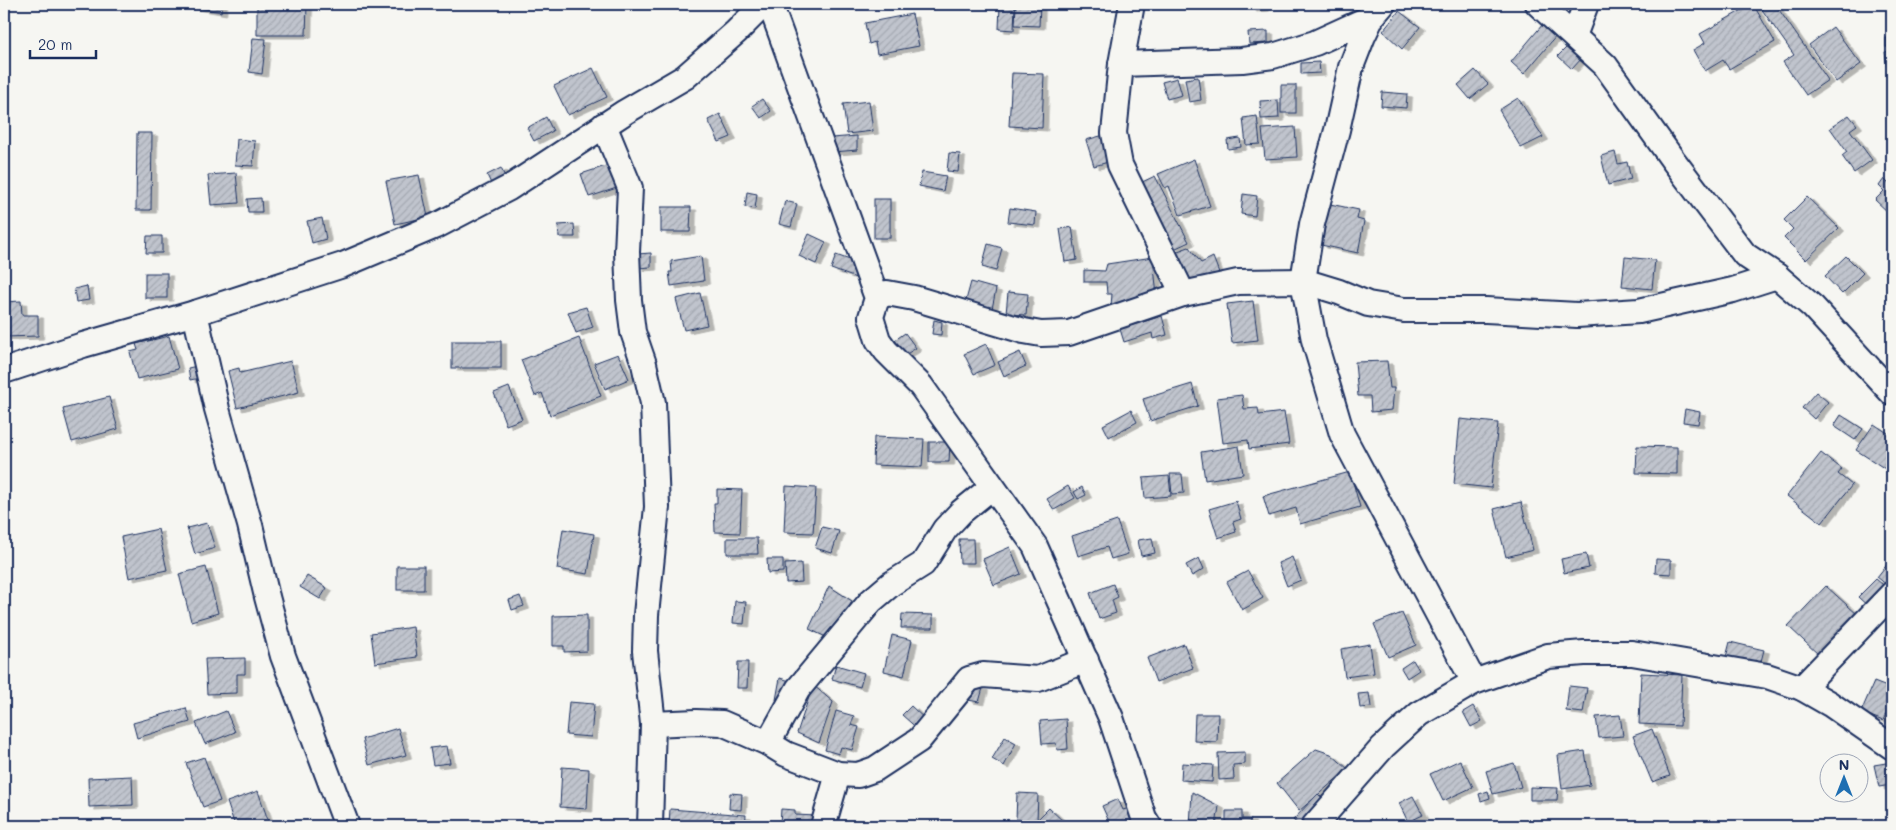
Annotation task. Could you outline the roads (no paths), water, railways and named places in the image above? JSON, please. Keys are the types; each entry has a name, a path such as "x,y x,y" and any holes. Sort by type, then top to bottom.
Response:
{"street":[{"path":"4,371 82,345 195,313 343,265 438,225 509,188 604,126 685,77 736,32 764,4"},
{"path":"770,4 877,298 871,317 878,340 886,351 921,386 1035,546 1111,718 1144,818 1149,826"},
{"path":"1132,4 1121,64 1114,133 1120,165 1182,294"},
{"path":"1538,4 1605,65 1673,160 1745,255 1777,276 1812,307 1892,393"},
{"path":"1574,36 1586,4"},
{"path":"1121,64 1242,60 1273,56 1315,43 1378,11"},
{"path":"1378,11 1363,36 1351,67 1337,130 1312,224 1303,281 1314,340 1342,434 1474,682"},
{"path":"604,126 630,188 627,252 629,300 633,332 644,364 653,403 657,507 646,615 645,651 653,724 650,826"},
{"path":"877,298 888,293 914,298 1024,331 1042,334 1069,333 1182,294 1238,282 1303,281 1339,292 1368,304 1404,310 1486,310 1576,315 1639,311 1732,290 1777,276"},
{"path":"195,313 217,409 250,525 283,656 347,826"},
{"path":"768,742 798,689 870,601 891,584 923,564 944,529 961,512 992,487"},
{"path":"1802,688 1892,594"},
{"path":"1314,826 1383,747 1418,714 1474,682 1548,656 1584,652 1632,653 1767,676 1802,688 1830,704 1892,747"},
{"path":"653,724 696,722 722,724 768,742 786,754 838,774 858,774 875,769 919,740 970,679 983,675 1038,679 1086,660"},
{"path":"822,826 838,774"}]}
